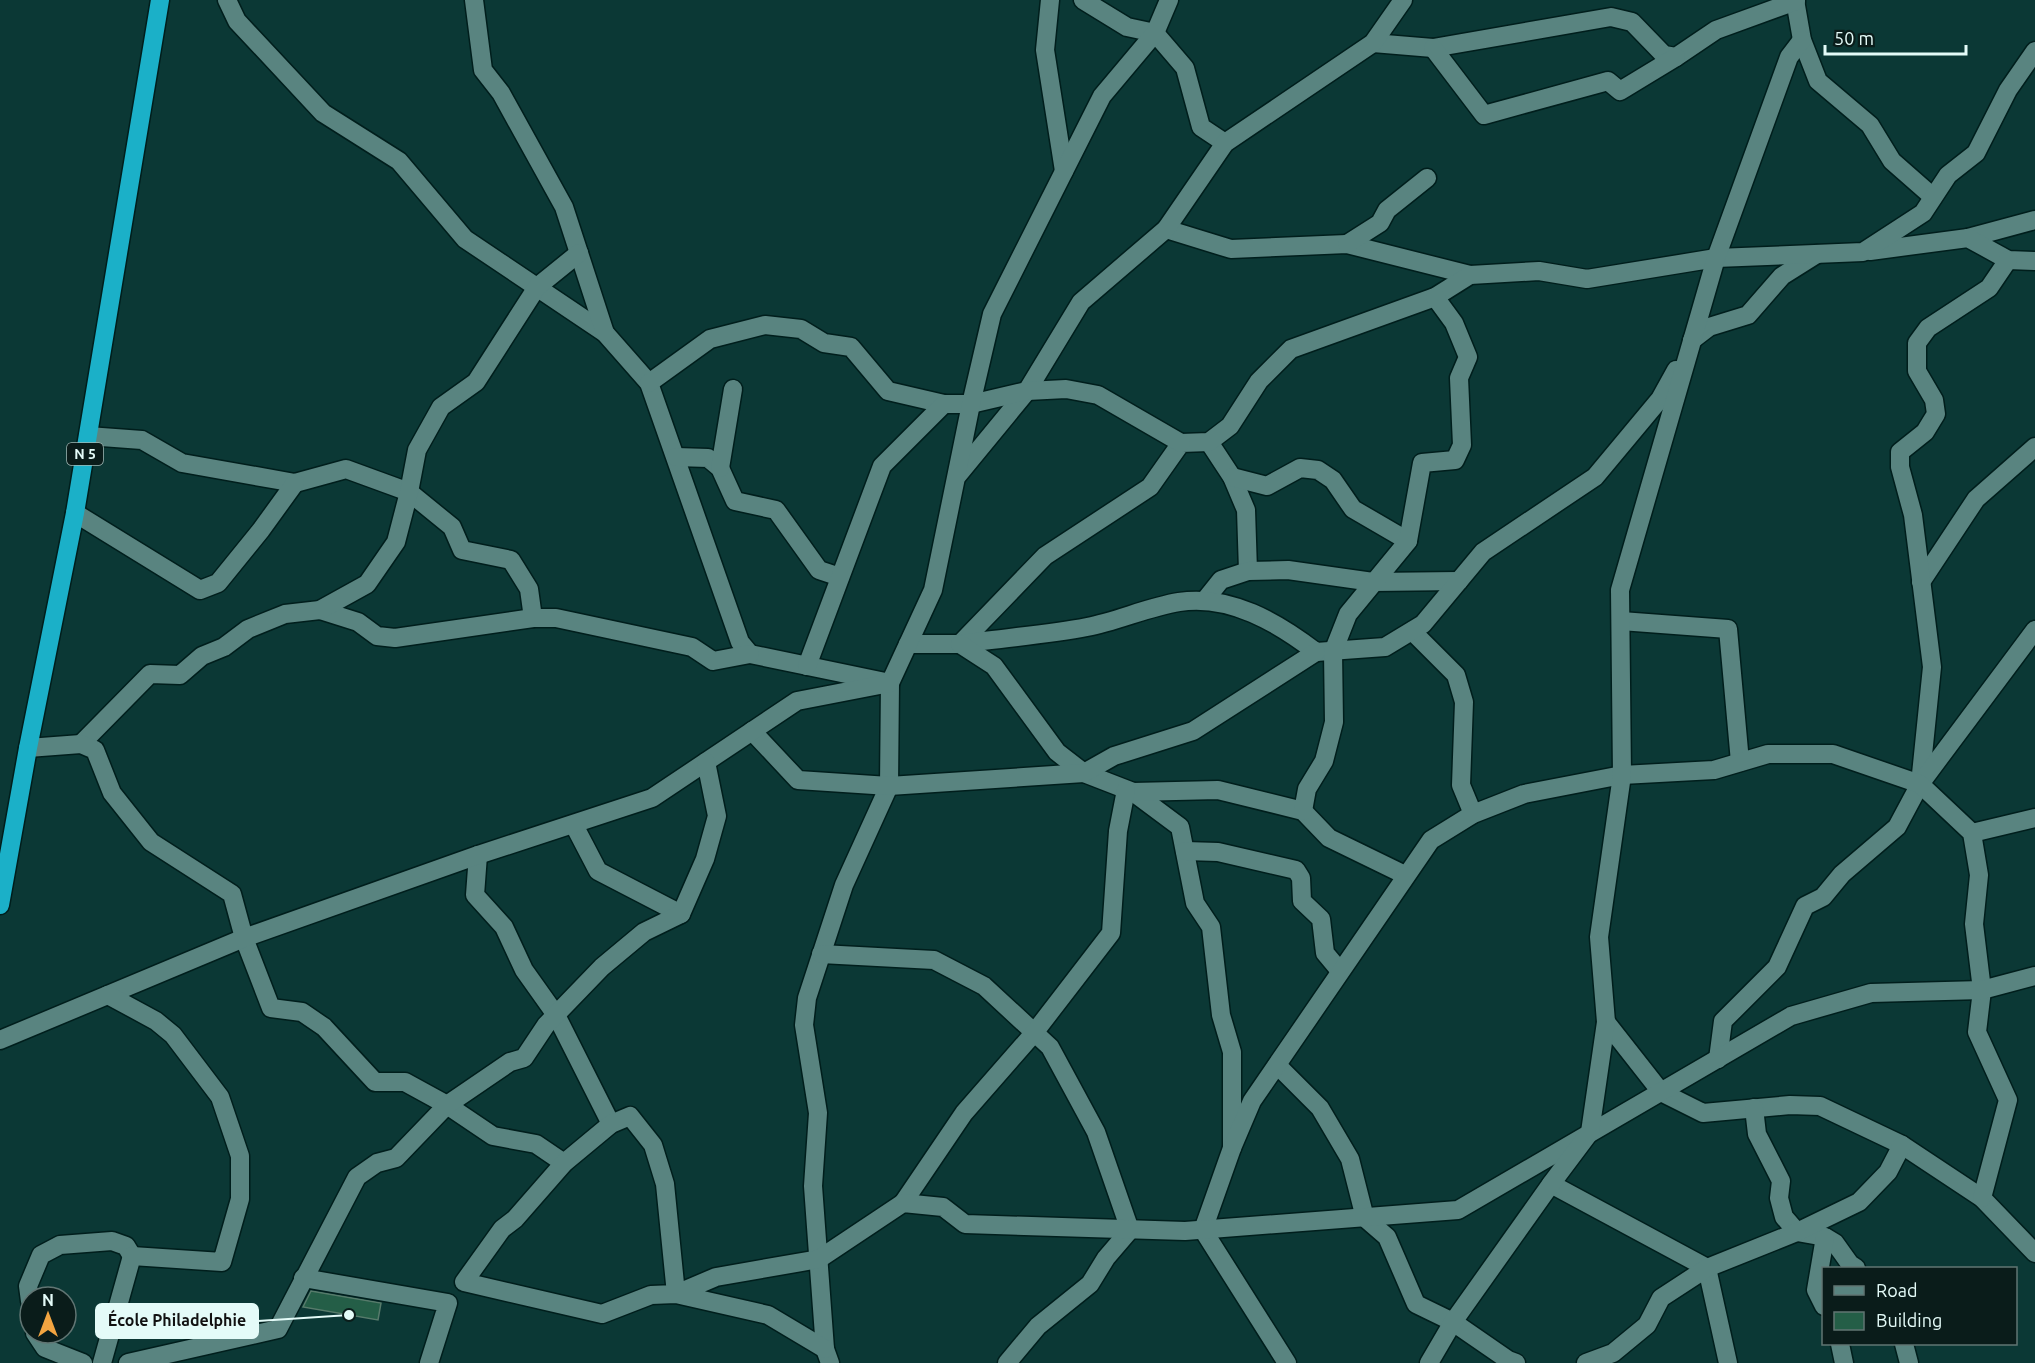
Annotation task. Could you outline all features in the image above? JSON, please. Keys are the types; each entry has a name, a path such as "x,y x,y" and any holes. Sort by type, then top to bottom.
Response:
{"highway":[{"name":"N 5","path":"0,905 28,748 75,513 160,0"}],"street":[{"path":"227,0 237,21 323,113 399,161 465,238 605,333 649,383 740,642 750,654"},
{"path":"474,0 483,70 501,93 564,207 605,333"},
{"path":"1050,0 1045,50 1064,171"},
{"path":"1083,0 1127,27 1155,33 1185,68 1202,127 1225,143"},
{"path":"827,1356 813,1186 818,1113 804,1025 807,998 844,885 889,786 890,683 933,590 992,314 1101,96 1155,33 1169,0"},
{"path":"956,476 1027,391 1081,302 1166,229 1225,143 1373,43 1403,0"},
{"path":"1433,48 1484,115 1608,81 1620,91 1716,30 1796,1 1802,40 1818,81 1870,124 1892,161 1933,197"},
{"path":"1373,43 1433,48 1611,17 1632,22 1664,55 1676,57"},
{"path":"1429,1363 1453,1322 1590,1132 1606,1022 1599,937 1622,775 1620,590 1716,258 1789,57 1802,40"},
{"path":"1863,252 1923,213 1948,175 1976,153 2008,90 2035,51"},
{"path":"1347,244 1380,223 1387,210 1427,178"},
{"path":"1166,229 1231,249 1347,244 1470,275 1539,271 1587,279 1716,258 1863,252 1968,238 2035,220"},
{"path":"1968,238 2008,260 2035,261"},
{"path":"81,744 150,674 180,675 202,657 224,647 248,629 285,614 320,610 367,584 396,542 417,450 441,407 476,382 537,287 579,253"},
{"path":"752,731 798,780 889,786 1084,773 1114,756 1192,731 1325,652 1385,647 1423,624 1483,552 1595,477 1660,399 1693,338 1709,327 1748,315 1782,276 1818,254"},
{"path":"1920,784 1932,667 1913,515 1900,467 1900,452 1925,432 1936,414 1934,400 1917,371 1917,343 1928,328 1989,288 2008,260"},
{"path":"649,383 710,339 765,325 801,329 824,343 850,347 888,391 944,404 971,404 1027,391 1066,389 1098,396 1180,443 1209,442 1230,426 1259,381 1291,349 1435,297 1470,275"},
{"path":"1303,811 1307,789 1324,761 1334,722 1325,652 1348,614 1407,541 1422,463 1455,460 1462,445 1459,378 1468,357 1454,323 1435,297"},
{"path":"720,468 733,389"},
{"path":"807,666 882,466 944,404"},
{"path":"88,436 142,440 182,463 295,483 346,469 409,492 452,527 462,550 511,560 529,589 533,618"},
{"path":"1209,442 1232,477 1246,510 1248,571"},
{"path":"960,644 1045,556 1150,487 1180,443"},
{"path":"1921,582 1976,499 2035,447"},
{"path":"676,457 708,458 720,468 735,501 776,510 819,570 840,577"},
{"path":"1232,477 1267,486 1300,468 1318,470 1333,480 1353,510 1407,541"},
{"path":"75,513 200,590 218,583 295,483"},
{"path":"1205,600 1221,580 1248,571 1288,570 1373,582 1459,581"},
{"path":"908,644 960,644 1087,627 1178,602 1205,600 1231,605 1288,631 1325,652"},
{"path":"320,610 358,622 377,636 395,638 533,618 556,618 692,647 713,661 750,654 890,683"},
{"path":"1621,621 1728,629 1740,762"},
{"path":"1412,631 1456,675 1464,702 1461,785 1473,814"},
{"path":"1718,1059 1723,1021 1777,967 1805,906 1823,897 1842,874 1897,827 1920,784 2034,635"},
{"path":"960,644 994,666 1057,752 1084,773 1130,791 1180,827 1195,903 1211,927 1221,1015 1232,1052 1232,1148"},
{"path":"0,1040 244,938 478,855 652,798 797,701 890,683"},
{"path":"28,748 81,744 95,750 112,793 151,842 232,894 244,938 271,1008 302,1012 324,1026 375,1082 405,1082 447,1105 493,1136 536,1144 564,1163"},
{"path":"1203,1230 1232,1148 1252,1101 1431,840 1473,814 1524,794 1622,775 1714,770 1768,754 1833,754 1920,784 1971,833 1979,875 1974,924 1982,990 1977,1032 2007,1100 1982,1198"},
{"path":"128,1363 278,1329 357,1177 377,1163 396,1158 447,1105 510,1062 524,1058 546,1025 602,967 644,932 681,914 705,859 717,816 706,762"},
{"path":"1130,791 1218,790 1303,811 1329,838 1405,875"},
{"path":"676,1294 717,1277 819,1260 903,1203 964,1113 1034,1033 1111,933 1118,831 1130,791"},
{"path":"1971,833 2035,818"},
{"path":"574,825 598,871 681,914"},
{"path":"1185,851 1218,852 1296,870 1301,878 1302,901 1321,919 1325,953 1340,971"},
{"path":"478,855 475,895 504,927 524,970 556,1015 611,1124"},
{"path":"821,954 934,960 984,986 1050,1047 1096,1132 1130,1230"},
{"path":"903,1203 944,1208 965,1224 1185,1232 1458,1210 1791,1016 1871,993 1982,990 2035,976"},
{"path":"108,995 156,1021 173,1035 220,1097 240,1156 240,1199 222,1262 132,1256"},
{"path":"1606,1022 1661,1092 1703,1113 1790,1105 1820,1106 1902,1145 1982,1198 2035,1253"},
{"path":"1276,1065 1320,1108 1350,1159 1365,1218 1387,1237 1416,1304 1453,1322 1508,1360 1516,1363"},
{"path":"1754,1108 1757,1134 1781,1181 1779,1198 1784,1216 1797,1232 1826,1237 1835,1243 1854,1267"},
{"path":"676,1294 665,1184 652,1145 630,1116 611,1124 564,1163 515,1219 502,1229 464,1282 602,1314 651,1295 676,1294 768,1315 827,1356"},
{"path":"1586,1363 1613,1353 1647,1325 1661,1298 1707,1268 1797,1232 1859,1202 1888,1172 1902,1145"},
{"path":"1551,1184 1707,1268 1728,1363"},
{"path":"1007,1363 1038,1326 1090,1284 1106,1258 1130,1230"},
{"path":"1203,1230 1287,1363"},
{"path":"1822,1302 1816,1290 1826,1237"},
{"path":"28,1285 41,1256 60,1245 112,1241 126,1246 132,1256 102,1363"},
{"path":"303,1278 448,1303 429,1363"},
{"path":"43,1345 45,1348 83,1363"},
{"path":"1840,1345 1844,1363"},
{"path":"1904,1345 1909,1363"}],"building":[{"path":"311,1291 381,1303 378,1320 303,1307"}],"place":[{"name":"École Philadelphie","path":"349,1315"}]}
